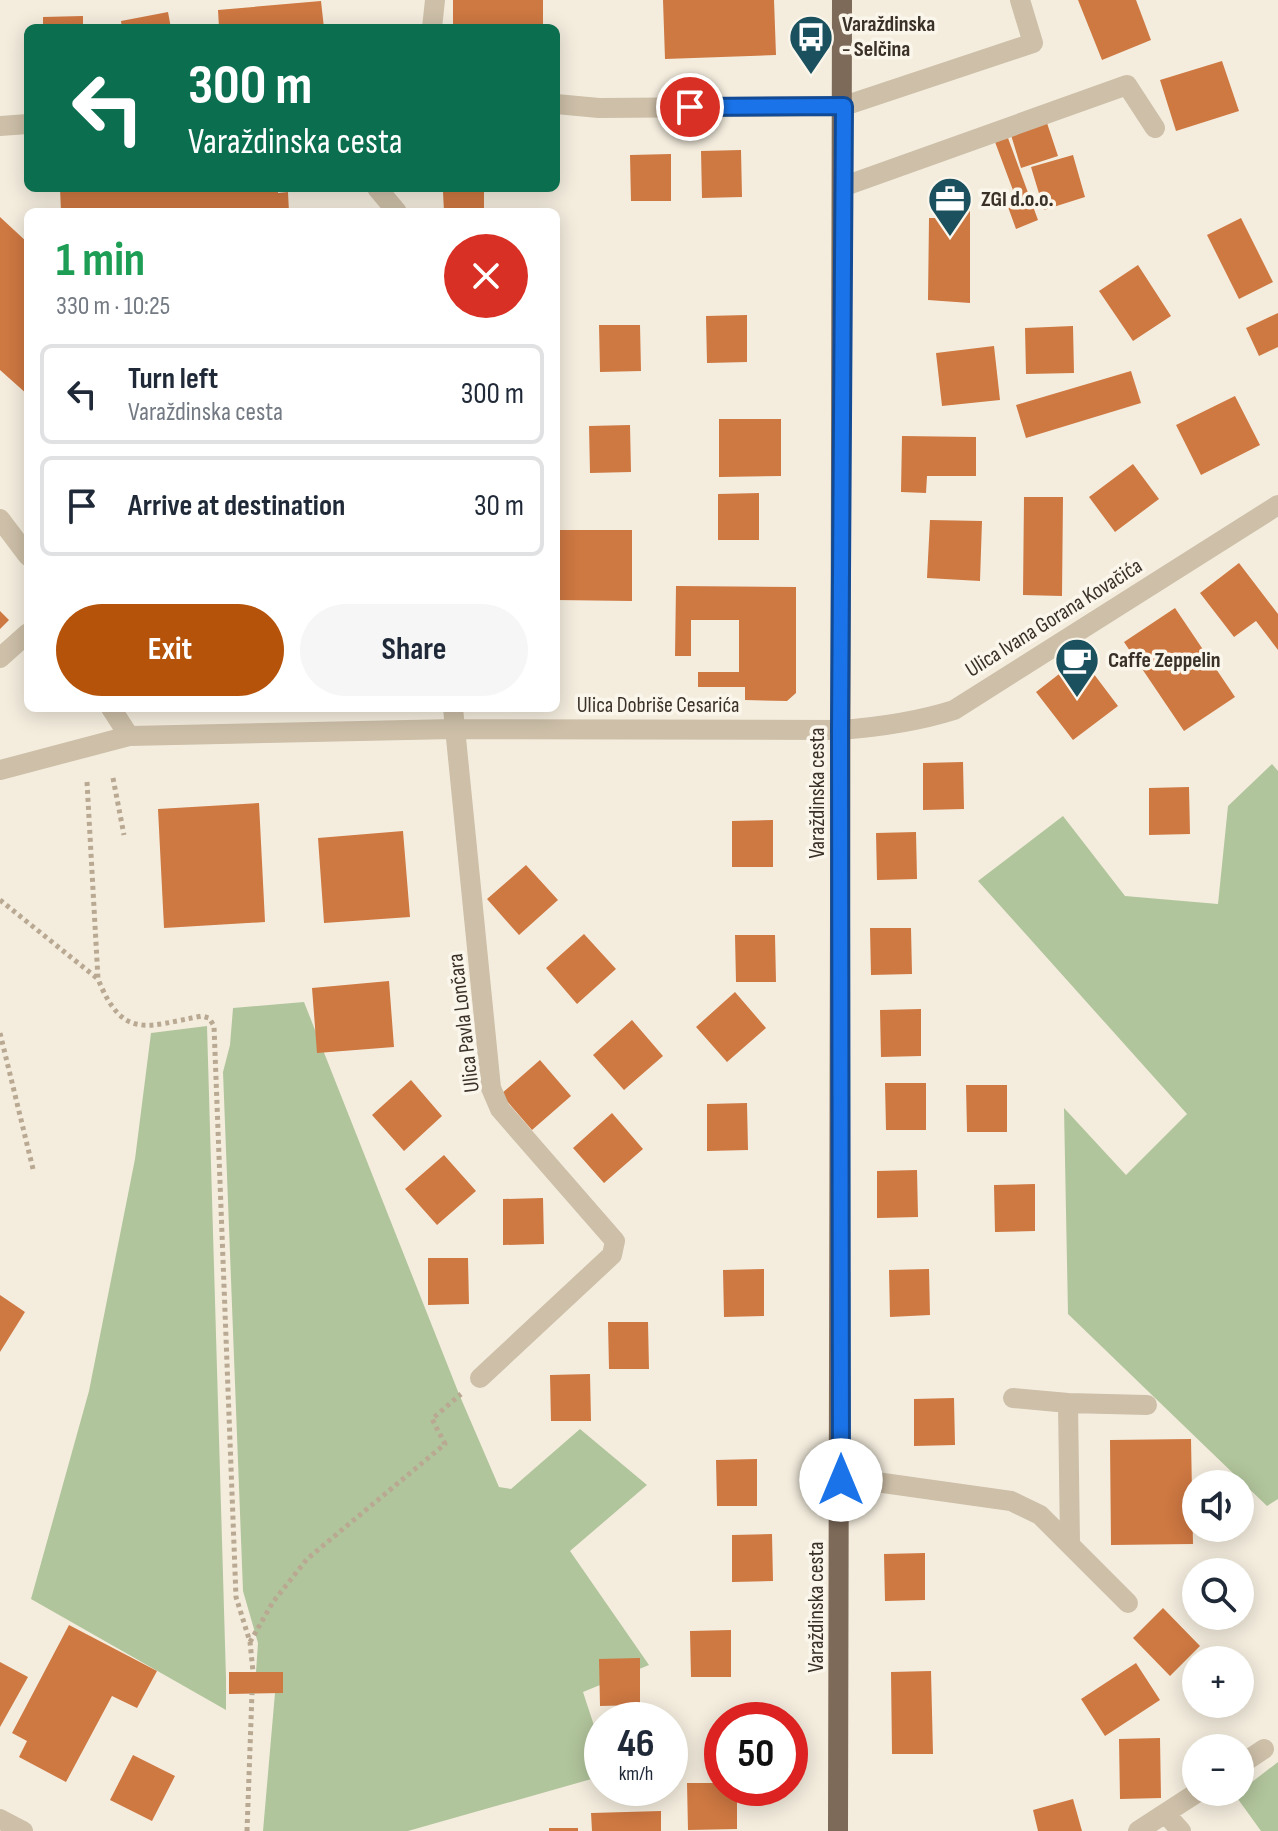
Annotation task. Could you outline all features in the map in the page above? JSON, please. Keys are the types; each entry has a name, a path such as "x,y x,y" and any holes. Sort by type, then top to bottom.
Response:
{"main road":[{"name":"Varaždinska cesta","path":"838,1831 842,0"}],"street":[{"path":"432,24 435,0"},
{"path":"560,104 599,108 844,106 1033,43 1020,0"},
{"path":"842,187 1127,85 1155,128"},
{"path":"0,126 24,124"},
{"path":"380,192 394,208"},
{"name":"Ulica Ivana Gorana Kovačića","path":"840,730 921,721 954,710 1278,505"},
{"path":"0,519 24,551"},
{"path":"0,658 24,637"},
{"path":"114,712 129,736"},
{"name":"Ulica Pavla Lončara","path":"453,712 478,934 491,1088 500,1109 615,1241 612,1255 480,1378"},
{"name":"Ulica Dobriše Cesarića","path":"0,770 129,736 454,729 840,730"},
{"path":"1013,1398 1147,1405"},
{"path":"1068,1403 1070,1543"},
{"path":"841,1480 862,1480 1011,1501 1040,1515 1128,1603"},
{"path":"1254,1756 1264,1749"},
{"path":"1138,1831 1182,1803"},
{"path":"1166,1814 1181,1831"},
{"path":"0,1819 23,1831"}],"path":[{"path":"113,778 124,835"},
{"path":"87,782 98,979 108,1003 131,1023 143,1026 202,1016 209,1018 214,1026 236,1597 250,1642 253,1672"},
{"path":"0,900 98,979"},
{"path":"0,1033 33,1169"},
{"path":"250,1642 273,1602 307,1559 445,1444 432,1419 480,1378"},
{"path":"247,1831 252,1693"}],"green space":[{"path":"1272,764 1278,771 1278,1499 1267,1506 1254,1493 1254,1470 1230,1470 1068,1314 1064,1108 1126,1175 1187,1114 978,881 1063,816 1125,896 1218,904 1228,806"},
{"path":"304,1002 459,1394 499,1487 511,1489 580,1429 647,1485 570,1551 649,1665 583,1692 586,1702 584,1781 408,1831 263,1831 275,1693 283,1692 283,1673 256,1672 258,1643 243,1591 223,1072 230,1045 233,1008"},
{"path":"207,1026 226,1710 31,1599 89,1391 135,1159 151,1033"},
{"path":"1278,1762 1278,1831 1261,1831 1243,1806 1254,1806 1254,1780"}],"building":[{"path":"453,0 543,0 543,24 453,24"},
{"path":"663,0 774,0 776,55 665,59"},
{"path":"1078,0 1136,0 1151,40 1102,60"},
{"path":"321,1 324,24 219,24 218,10"},
{"path":"168,12 170,24 121,24 121,21"},
{"path":"83,16 83,24 43,24 43,17"},
{"path":"1222,61 1239,111 1176,131 1160,80"},
{"path":"1047,123 1058,156 1021,168 1011,135"},
{"path":"1008,138 1038,220 1016,229 1004,196 1014,193 995,142"},
{"path":"741,150 742,197 702,198 701,151"},
{"path":"671,154 671,201 631,201 630,155"},
{"path":"1073,155 1085,197 1044,210 1031,167"},
{"path":"60,192 288,192 289,208 61,208"},
{"path":"443,192 484,192 484,208 444,208"},
{"path":"936,203 970,204 970,303 928,300 929,218 936,218"},
{"path":"0,217 24,239 24,391 0,370"},
{"path":"1241,218 1273,282 1239,299 1207,235"},
{"path":"1138,265 1171,316 1133,341 1099,291"},
{"path":"1278,313 1278,347 1259,356 1246,328"},
{"path":"747,315 747,362 707,363 706,316"},
{"path":"599,325 640,325 641,371 600,372"},
{"path":"1073,326 1074,373 1026,374 1025,328"},
{"path":"994,346 1000,400 942,406 936,353"},
{"path":"1131,371 1141,403 1026,438 1016,405"},
{"path":"1235,396 1260,445 1201,475 1176,425"},
{"path":"719,419 781,419 781,476 719,477"},
{"path":"630,425 631,472 590,473 589,426"},
{"path":"902,436 976,437 976,476 927,476 926,493 901,492"},
{"path":"1133,464 1159,499 1115,532 1089,497"},
{"path":"759,493 759,540 718,540 718,494"},
{"path":"1024,497 1063,497 1062,596 1023,595"},
{"path":"930,520 982,521 980,581 927,578"},
{"path":"560,530 632,530 632,601 560,600"},
{"path":"1239,563 1278,614 1278,650 1256,621 1234,637 1200,593"},
{"path":"676,586 796,587 796,693 787,701 745,700 745,687 698,687 698,672 739,672 739,620 691,620 691,656 675,656"},
{"path":"1175,608 1235,697 1184,731 1124,642"},
{"path":"0,611 9,620 0,629"},
{"name":"Caffe Zeppelin","path":"1081,657 1118,706 1073,740 1036,692"},
{"path":"963,762 964,809 923,810 923,763"},
{"path":"1189,787 1190,834 1149,835 1149,788"},
{"path":"259,803 265,922 164,928 158,809"},
{"path":"773,820 773,867 732,867 732,821"},
{"path":"403,831 410,917 324,923 318,838"},
{"path":"916,832 917,879 877,880 876,833"},
{"path":"526,865 558,900 519,935 487,899"},
{"path":"870,928 911,928 912,974 871,975"},
{"path":"584,934 616,969 577,1004 546,968"},
{"path":"735,935 775,935 776,982 736,982"},
{"path":"389,981 394,1047 317,1053 312,988"},
{"path":"735,992 766,1028 727,1062 696,1027"},
{"path":"921,1009 921,1056 881,1057 880,1010"},
{"path":"632,1020 663,1056 624,1090 593,1055"},
{"path":"540,1060 571,1096 532,1130 501,1094"},
{"path":"411,1080 442,1116 404,1151 372,1115"},
{"path":"885,1083 926,1083 926,1130 886,1130"},
{"path":"966,1085 1007,1085 1007,1132 967,1132"},
{"path":"747,1103 748,1150 707,1151 707,1104"},
{"path":"612,1113 643,1149 604,1183 573,1148"},
{"path":"444,1155 476,1191 437,1225 405,1189"},
{"path":"917,1170 918,1217 877,1218 877,1171"},
{"path":"1035,1184 1035,1231 995,1232 994,1185"},
{"path":"543,1198 544,1244 503,1245 503,1199"},
{"path":"428,1258 468,1258 469,1304 428,1305"},
{"path":"764,1269 764,1316 724,1317 723,1270"},
{"path":"929,1269 930,1315 890,1317 889,1270"},
{"path":"0,1295 25,1312 0,1352"},
{"path":"608,1322 648,1322 649,1369 609,1369"},
{"path":"590,1374 591,1421 551,1421 550,1375"},
{"path":"954,1398 955,1445 914,1446 914,1399"},
{"path":"1191,1439 1192,1470 1182,1470 1182,1542 1193,1544 1111,1545 1110,1440"},
{"path":"757,1459 757,1506 717,1506 716,1460"},
{"path":"772,1534 773,1581 732,1582 732,1535"},
{"path":"925,1553 925,1600 885,1601 884,1554"},
{"path":"1163,1608 1200,1646 1182,1646 1182,1664 1170,1676 1133,1638"},
{"path":"69,1625 157,1671 137,1708 112,1696 66,1782 19,1757 27,1741 12,1733"},
{"path":"731,1630 731,1677 691,1677 690,1631"},
{"path":"640,1658 640,1702 600,1702 599,1659"},
{"path":"0,1662 28,1677 0,1727"},
{"path":"1136,1663 1160,1700 1105,1736 1081,1699"},
{"path":"931,1671 933,1754 892,1754 891,1672"},
{"path":"229,1672 283,1672 283,1693 229,1694"},
{"path":"1160,1738 1161,1798 1120,1799 1119,1739"},
{"path":"133,1755 175,1776 152,1821 110,1800"},
{"path":"688,1783 704,1783 704,1806 737,1806 737,1829 688,1830"},
{"path":"1073,1799 1082,1831 1038,1831 1033,1810"},
{"path":"661,1811 661,1831 592,1831 591,1813"},
{"path":"549,1828 578,1828 578,1831 549,1831"}],"place":[{"name":"Varaždinska - Selčina","path":"811,76"},
{"name":"ZGI d.o.o.","path":"950,238"},
{"name":"Caffe Zeppelin","path":"1077,699"}],"route":[{"path":"690,107 844,106 840,730 841,1480"}]}
